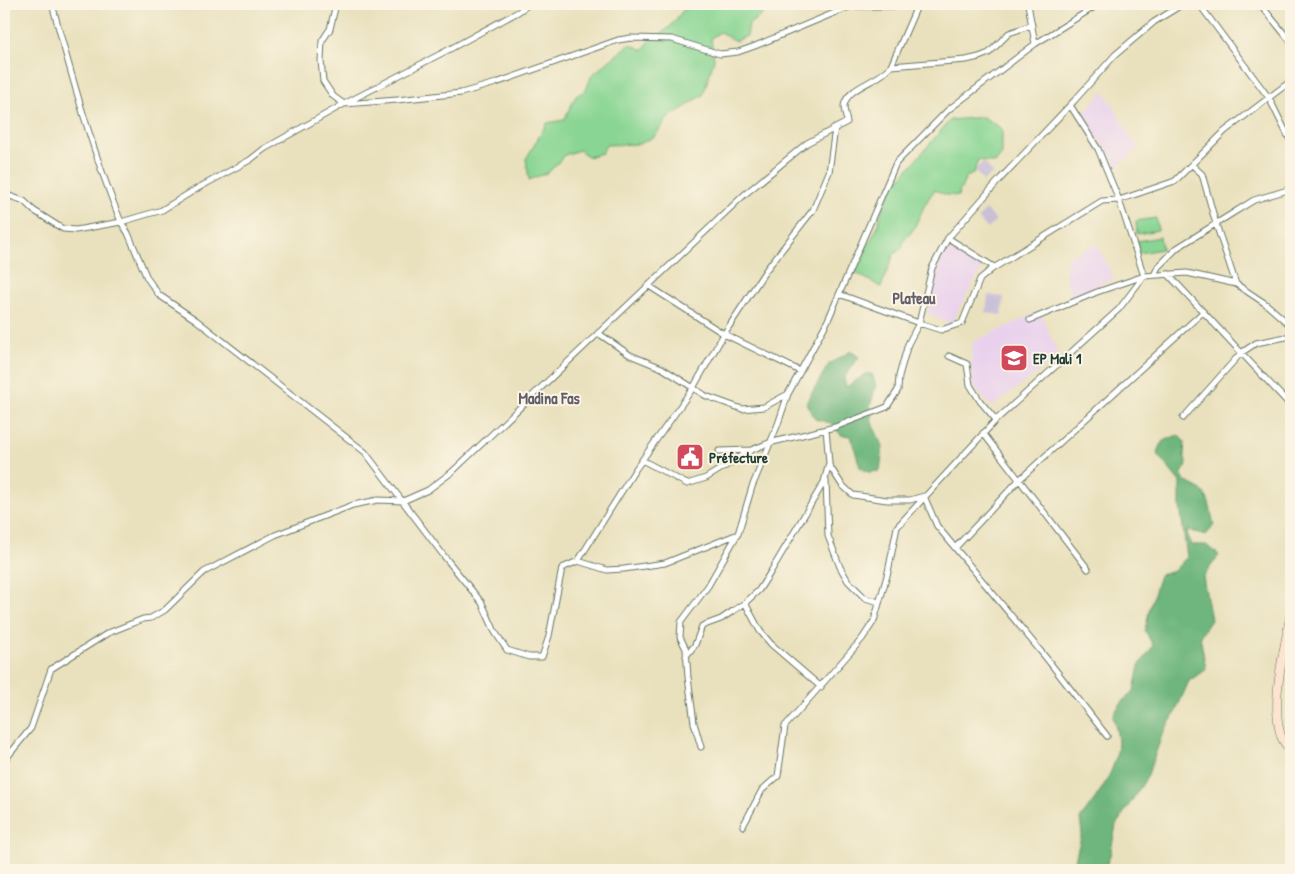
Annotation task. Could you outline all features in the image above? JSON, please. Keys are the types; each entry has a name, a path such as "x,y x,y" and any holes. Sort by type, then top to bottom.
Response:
{"street":[{"path":"52,4 72,78 100,168 121,222 128,233 147,278 159,295 196,320 365,452 444,556 482,602 495,632 507,650 529,657 542,657 549,636 562,568 578,561 642,460 693,388 724,334 766,270 813,210 829,172 836,128"},
{"path":"336,4 330,30 322,41 321,61 323,81 333,96 344,104 461,93 496,83 618,40 631,38 672,39 720,54 738,52 852,6 932,4"},
{"path":"4,194 24,201 33,210 63,229 76,230 121,222 162,210 344,104 518,12 529,4"},
{"path":"1028,4 1035,44"},
{"path":"701,747 694,723 686,649 680,637 681,622 708,586 738,534 752,488 788,394 828,320 896,163 948,110 1035,44 1099,4"},
{"path":"642,460 687,484 706,478 751,450 769,443 826,429 887,407 898,390 908,344 919,323 932,268 948,238 1115,55 1154,22 1183,4"},
{"path":"1199,4 1269,98 1291,142"},
{"path":"1260,4 1291,42"},
{"path":"4,761 31,728 51,669 108,633 151,618 165,610 204,572 276,535 353,506 378,500 403,501 428,490 452,472 744,195 807,143 847,122 844,106 850,95 886,73 891,66 918,5"},
{"path":"891,66 966,60 979,57 989,53 1009,34 1032,25"},
{"path":"839,294 941,330 962,323 980,279 994,268 1102,201 1119,200 1175,181 1225,131 1291,81"},
{"path":"1070,105 1098,149 1119,200 1144,276"},
{"path":"1192,165 1202,174 1236,284"},
{"path":"1154,275 1158,267 1177,248 1254,200 1291,189"},
{"path":"948,238 994,268"},
{"path":"1030,320 1096,292 1144,276 1188,273 1236,284 1266,304 1291,326"},
{"path":"1168,274 1291,406"},
{"path":"743,826 762,790 778,776 785,726 862,639 874,620 888,572 897,527 996,420 1120,309 1144,276"},
{"path":"649,286 724,334 800,372"},
{"path":"955,548 1019,480 1203,312"},
{"path":"598,333 630,355 662,368 706,396 742,409 764,407 788,394"},
{"path":"1183,418 1241,353 1256,343 1291,336"},
{"path":"949,356 967,364 970,385 980,402 996,420"},
{"path":"686,656 695,645 702,626 721,619 745,603 759,590 824,482 829,465 826,429"},
{"path":"983,433 1088,569"},
{"path":"719,451 751,450"},
{"path":"829,465 842,485 853,495 887,500 910,500 924,496"},
{"path":"826,476 828,536 840,567 848,581 864,598 880,602"},
{"path":"924,496 937,526 1047,659 1107,736"},
{"path":"578,561 607,570 666,563 738,534"},
{"path":"745,603 760,631 771,644 820,687"},
{"path":"1291,612 1279,683 1277,717 1281,738 1291,752"}],"shaded area":[{"path":"1104,91 1138,149 1117,167 1082,114"},
{"path":"984,162 993,173 983,181 974,170"},
{"path":"986,210 996,220 988,229 978,218"},
{"path":"1096,244 1114,278 1072,298 1065,276 1068,257"},
{"path":"950,250 982,268 950,324 928,313 930,288 944,252"},
{"path":"988,295 1004,297 1002,315 986,313"},
{"name":"EP Mali 1","path":"1040,311 1059,356 992,407 972,385 971,361 973,342"}],"green space":[{"path":"769,4 762,15 749,24 747,36 735,41 720,32 711,38 714,59 703,95 667,119 655,136 639,144 606,145 602,153 589,157 579,150 565,155 549,172 529,180 526,159 547,123 564,120 576,96 586,90 592,75 630,44 643,50 648,43 670,27 687,5"},
{"path":"983,117 1002,129 1002,154 995,163 978,160 973,174 966,177 958,196 946,195 935,190 902,248 894,254 881,287 854,272 877,228 882,210 892,188 950,120"},
{"path":"1156,218 1158,230 1137,234 1136,221"},
{"path":"1160,237 1162,249 1139,253 1137,241"},
{"path":"851,351 859,357 844,378 846,387 866,374 872,374 876,386 870,406 872,423 883,447 880,471 868,472 860,467 851,436 841,435 831,423 815,419 806,403 829,364"},
{"path":"1178,435 1185,442 1184,455 1187,465 1181,475 1185,481 1200,489 1206,496 1214,525 1206,535 1188,530 1187,536 1191,545 1206,545 1219,555 1203,577 1211,620 1200,636 1206,669 1189,681 1174,715 1162,735 1147,777 1116,825 1110,856 1104,870 1068,870 1073,868 1082,833 1080,819 1105,783 1117,753 1118,742 1113,715 1121,703 1134,691 1139,666 1153,646 1145,630 1160,575 1174,571 1187,557 1180,506 1180,482 1157,454 1163,441"}],"place":[{"name":"EP Mali 1","path":"1014,358"},
{"name":"Préfecture","path":"690,457"}],"district":[{"name":"Plateau","path":"914,298"},
{"name":"Madina Fas","path":"549,398"}]}
